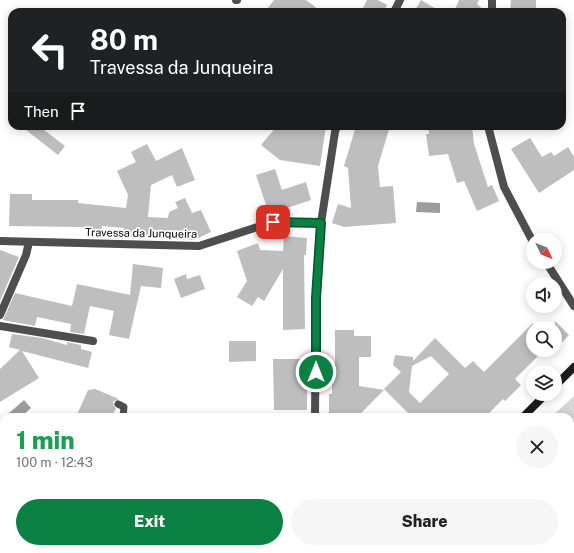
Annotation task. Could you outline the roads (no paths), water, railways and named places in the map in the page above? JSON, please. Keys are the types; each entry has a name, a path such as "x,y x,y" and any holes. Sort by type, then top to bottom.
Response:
{"main road":[{"path":"562,379 574,367"},
{"path":"527,413 539,401"}],"street":[{"path":"315,413 316,298 321,223 336,130"},
{"path":"489,130 504,187 528,233"},
{"name":"Travessa da Junqueira","path":"0,241 199,246 273,222 321,223"},
{"path":"0,315 26,255 30,242"},
{"path":"550,269 574,306"},
{"path":"0,326 93,341"}],"lane":[{"path":"118,404 124,407 123,413"}]}
